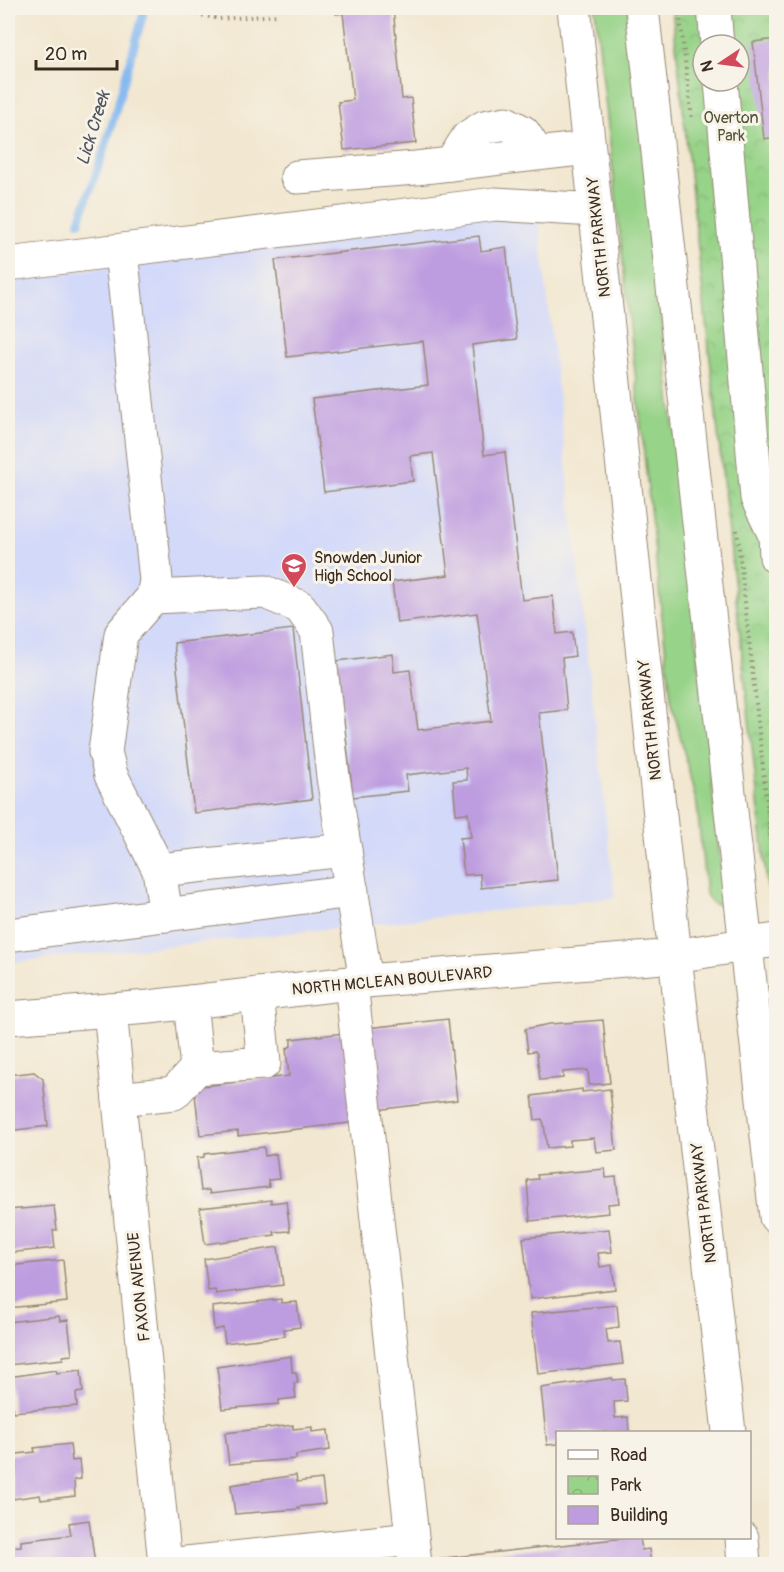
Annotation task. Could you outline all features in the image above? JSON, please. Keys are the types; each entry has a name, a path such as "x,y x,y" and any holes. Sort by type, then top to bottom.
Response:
{"main road":[{"name":"NORTH PARKWAY","path":"573,8 675,956 729,1431"},
{"path":"642,8 761,942 777,1217"},
{"path":"714,8 716,33"},
{"path":"722,93 757,498 776,542"},
{"path":"297,177 451,164 588,148"},
{"path":"8,264 495,204 595,210"},
{"path":"120,251 156,580 153,597 121,634 105,752 111,774 159,870 166,915"},
{"path":"153,597 265,592 300,607 317,631 333,777 352,891 358,982 413,1552 177,1564"},
{"path":"159,870 345,850"},
{"path":"8,935 352,891"},
{"name":"NORTH MCLEAN BOULEVARD","path":"8,1018 190,1002 358,982 675,956 761,942"},
{"path":"119,1099 174,1093 197,1068 264,1063 257,994"},
{"path":"190,1002 197,1068"},
{"name":"FAXON AVENUE","path":"110,1010 165,1564"},
{"path":"742,1539 744,1564"}],"path":[{"path":"167,8 219,19 279,15"}],"shaded area":[{"name":"Snowden Junior High School","path":"537,205 615,898 8,963 8,281"}],"green space":[{"path":"595,8 628,8 725,904 721,905 713,903 706,894 697,805 671,699"},
{"name":"Overton Park","path":"672,8 776,8 776,903 767,885"}],"building":[{"path":"336,8 393,8 402,99 411,98 416,143 344,150 338,102 353,100 343,13 336,14"},
{"path":"776,39 776,137 764,139 753,42"},
{"path":"479,236 481,251 506,247 517,339 472,345 484,455 505,452 522,600 553,596 557,634 572,632 575,656 562,658 567,710 539,713 558,880 481,888 480,874 464,875 460,838 471,837 468,813 456,814 453,781 467,780 466,768 406,775 408,791 353,797 337,661 393,654 394,672 410,670 418,730 491,721 477,613 397,623 392,582 448,575 433,453 410,456 413,481 324,492 312,399 428,385 423,341 287,357 275,260"},
{"path":"293,629 312,799 194,813 174,643"},
{"path":"448,1019 457,1100 376,1110 367,1028"},
{"path":"603,1020 610,1083 589,1085 588,1070 563,1072 563,1078 540,1080 537,1054 535,1051 528,1052 525,1029 550,1024"},
{"path":"344,1033 357,1122 238,1136 238,1131 200,1135 194,1087 289,1076 286,1049 291,1046 291,1039"},
{"path":"34,1072 43,1079 48,1126 8,1131 8,1075"},
{"path":"582,1089 582,1092 610,1089 616,1150 596,1152 594,1138 570,1140 570,1146 547,1148 542,1119 535,1120 532,1096"},
{"path":"264,1147 265,1156 276,1154 279,1179 268,1180 269,1187 210,1194 209,1190 201,1191 197,1158 204,1157 204,1154"},
{"path":"605,1169 606,1178 616,1177 619,1203 608,1204 609,1213 530,1221 527,1180 538,1179 537,1175"},
{"path":"271,1200 271,1203 286,1201 290,1231 205,1244 200,1208"},
{"path":"54,1206 57,1230 53,1230 55,1248 8,1253 8,1210"},
{"path":"609,1229 612,1252 598,1253 600,1267 612,1265 615,1289 530,1299 523,1238"},
{"path":"278,1247 283,1285 216,1294 215,1290 208,1291 204,1259"},
{"path":"63,1260 67,1302 8,1308 8,1266"},
{"path":"281,1299 281,1303 297,1302 300,1327 284,1329 285,1336 225,1343 223,1328 214,1330 212,1307"},
{"path":"617,1305 619,1327 606,1329 608,1343 620,1342 623,1364 538,1374 531,1313"},
{"path":"59,1316 60,1321 68,1320 72,1355 63,1356 63,1359 8,1365 8,1322"},
{"path":"291,1356 292,1372 296,1372 298,1383 294,1383 296,1398 279,1400 279,1404 222,1409 217,1367"},
{"path":"56,1370 57,1373 81,1370 83,1392 76,1393 77,1406 13,1412 9,1377"},
{"path":"612,1378 613,1380 625,1379 627,1401 614,1402 615,1418 628,1417 629,1431 556,1431 556,1444 547,1445 541,1388"},
{"path":"293,1425 293,1429 312,1427 312,1432 328,1430 330,1450 296,1455 296,1459 229,1464 225,1433"},
{"path":"70,1444 72,1461 79,1460 81,1479 74,1480 75,1496 41,1500 40,1495 13,1499 8,1455 35,1452 34,1448"},
{"path":"296,1475 297,1482 322,1479 325,1504 298,1507 299,1509 235,1514 231,1485"},
{"path":"89,1520 95,1564 10,1564 8,1547 21,1546 21,1541 71,1535 69,1523"},
{"path":"616,1539 640,1539 642,1550 649,1549 651,1564 436,1564 436,1559"}],"waterway":[{"name":"Lick Creek","path":"79,222 106,145 145,8"}],"place":[{"name":"Snowden Junior High School","path":"294,589"}]}
